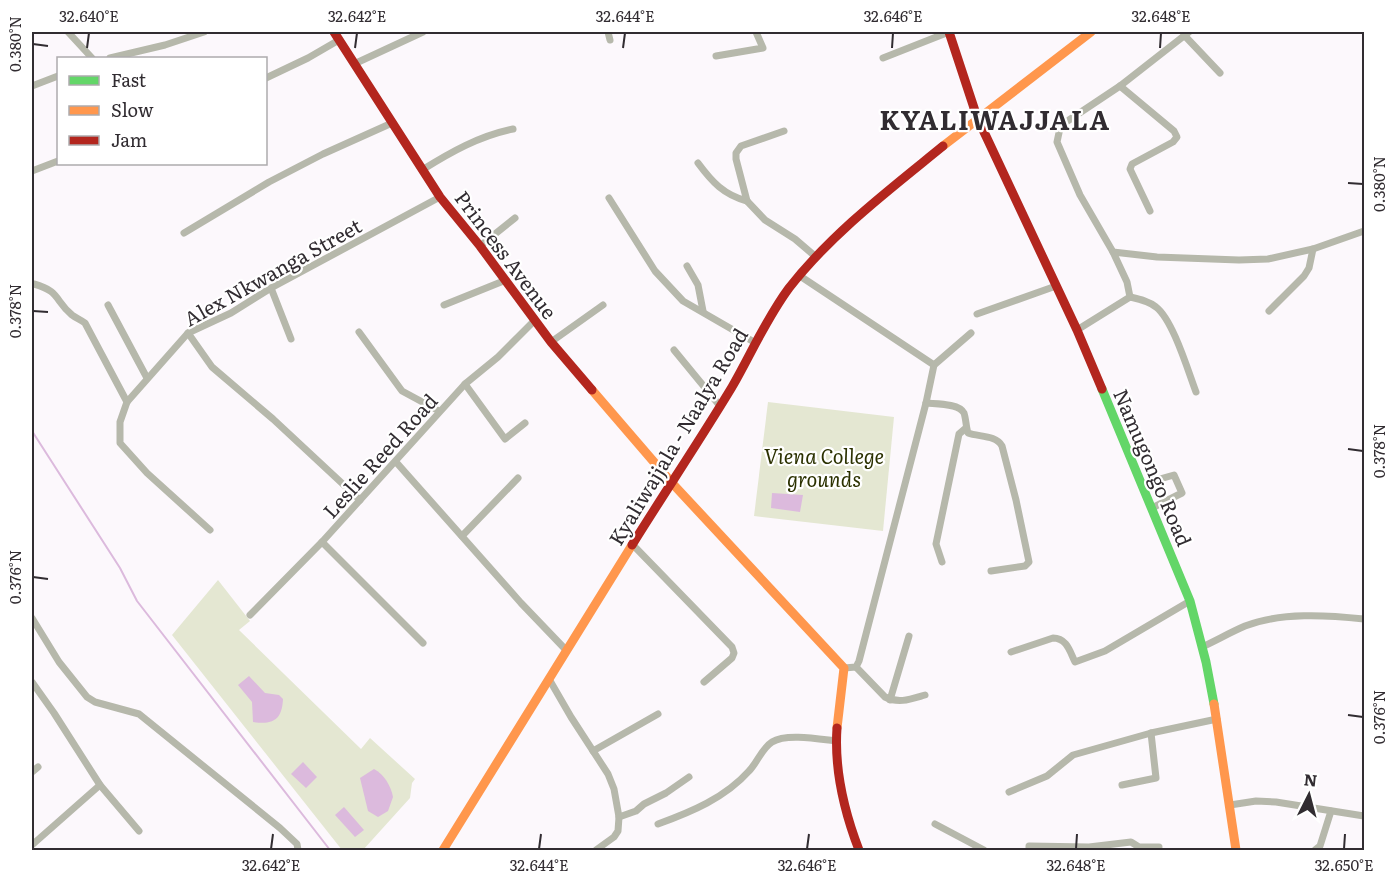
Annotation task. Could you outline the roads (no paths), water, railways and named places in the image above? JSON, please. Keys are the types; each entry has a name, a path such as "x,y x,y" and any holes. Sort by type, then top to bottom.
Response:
{"main road":[{"name":"Namugongo Road","path":"949,32 977,117 1077,330 1190,601 1204,646 1236,850"},
{"name":"Kyaliwajjala - Naalya Road","path":"443,850 566,650 734,385 754,342 789,289 816,257 882,195 977,117 1089,32"},
{"name":"Princess Avenue","path":"336,36 440,197 480,246 551,342 672,483 844,668"},
{"path":"844,668 836,741 840,792 855,849"}],"street":[{"path":"68,32 91,57"},
{"path":"114,57 165,45 204,32"},
{"path":"354,64 423,32"},
{"path":"608,32 610,40"},
{"path":"716,56 763,48 756,32"},
{"path":"883,58 949,32"},
{"path":"1130,297 1128,282 1080,195 1057,142 1058,135 1065,122 1120,86 1186,33 1220,73"},
{"path":"267,78 308,58 336,36"},
{"path":"32,86 57,76"},
{"path":"1120,86 1174,131 1177,137 1173,142 1132,164 1130,169 1150,211"},
{"path":"184,233 269,182 323,154 392,123"},
{"path":"422,170 469,143 491,134 513,129"},
{"path":"747,201 736,153 741,146 784,130"},
{"path":"32,171 57,161"},
{"path":"698,163 724,192 747,201 765,220 795,239 816,257"},
{"name":"Alex Nkwanga Street","path":"210,530 147,473 120,443 120,422 127,402 188,333 231,313 271,288 440,197"},
{"path":"609,198 656,271 683,301 754,342"},
{"path":"480,246 515,218"},
{"path":"1113,252 1157,257 1255,260 1287,256 1365,231"},
{"path":"1269,311 1304,276 1309,268 1313,249"},
{"path":"687,266 698,285 703,311"},
{"path":"800,276 934,365"},
{"path":"444,305 506,280"},
{"path":"34,284 56,294 73,316 85,323 127,402"},
{"path":"977,314 1056,286"},
{"path":"271,288 291,339"},
{"path":"1077,330 1130,297"},
{"path":"1130,297 1159,309 1179,346 1197,392"},
{"path":"108,305 147,378"},
{"path":"551,342 603,305"},
{"name":"Leslie Reed Road","path":"250,615 322,542 465,384 498,357 535,320"},
{"path":"359,332 402,391 439,411"},
{"path":"188,333 212,367 273,419 360,500"},
{"path":"856,667 863,648 934,365 971,333"},
{"path":"674,350 720,406"},
{"path":"465,384 505,439 525,423"},
{"path":"926,403 961,410 968,433 995,439 1000,441 1002,446 1028,555 1028,564 991,571"},
{"path":"942,562 936,544 959,434 966,428"},
{"path":"396,462 521,603 566,650"},
{"path":"1142,484 1174,475 1182,493 1152,508"},
{"path":"462,536 518,478"},
{"path":"322,542 423,643"},
{"path":"633,545 732,647 734,653 732,658 704,682"},
{"path":"1011,652 1059,638 1065,641 1075,663 1105,651 1190,601"},
{"path":"1204,646 1246,626 1271,619 1333,616 1365,619"},
{"path":"32,618 58,662 87,697 94,702 139,714 280,828 297,844 298,850"},
{"path":"890,700 909,636"},
{"path":"844,668 856,667"},
{"path":"856,667 890,700 903,701 925,695"},
{"path":"549,679 612,782 619,817 618,831 614,837 596,850"},
{"path":"32,682 100,785 139,831"},
{"path":"593,751 658,714"},
{"path":"1009,792 1047,776 1073,755 1151,733 1217,719"},
{"path":"1122,785 1156,778 1151,733"},
{"path":"658,824 694,810 735,785 749,771 766,746 773,741 783,738 836,741"},
{"path":"32,772 38,767"},
{"path":"619,817 636,811 689,777"},
{"path":"32,845 100,785"},
{"path":"1230,805 1256,801 1276,802 1365,816"},
{"path":"1315,850 1320,846 1331,812"},
{"path":"935,824 984,850"},
{"path":"1029,850 1029,846 1089,847 1131,842 1139,847 1159,847"}],"waterway":[{"path":"32,431 120,568 137,601 330,850"}],"district":[{"name":"KYALIWAJJALA","path":"995,118"}],"park label":[{"name":"Viena College grounds","path":"824,466"}]}
